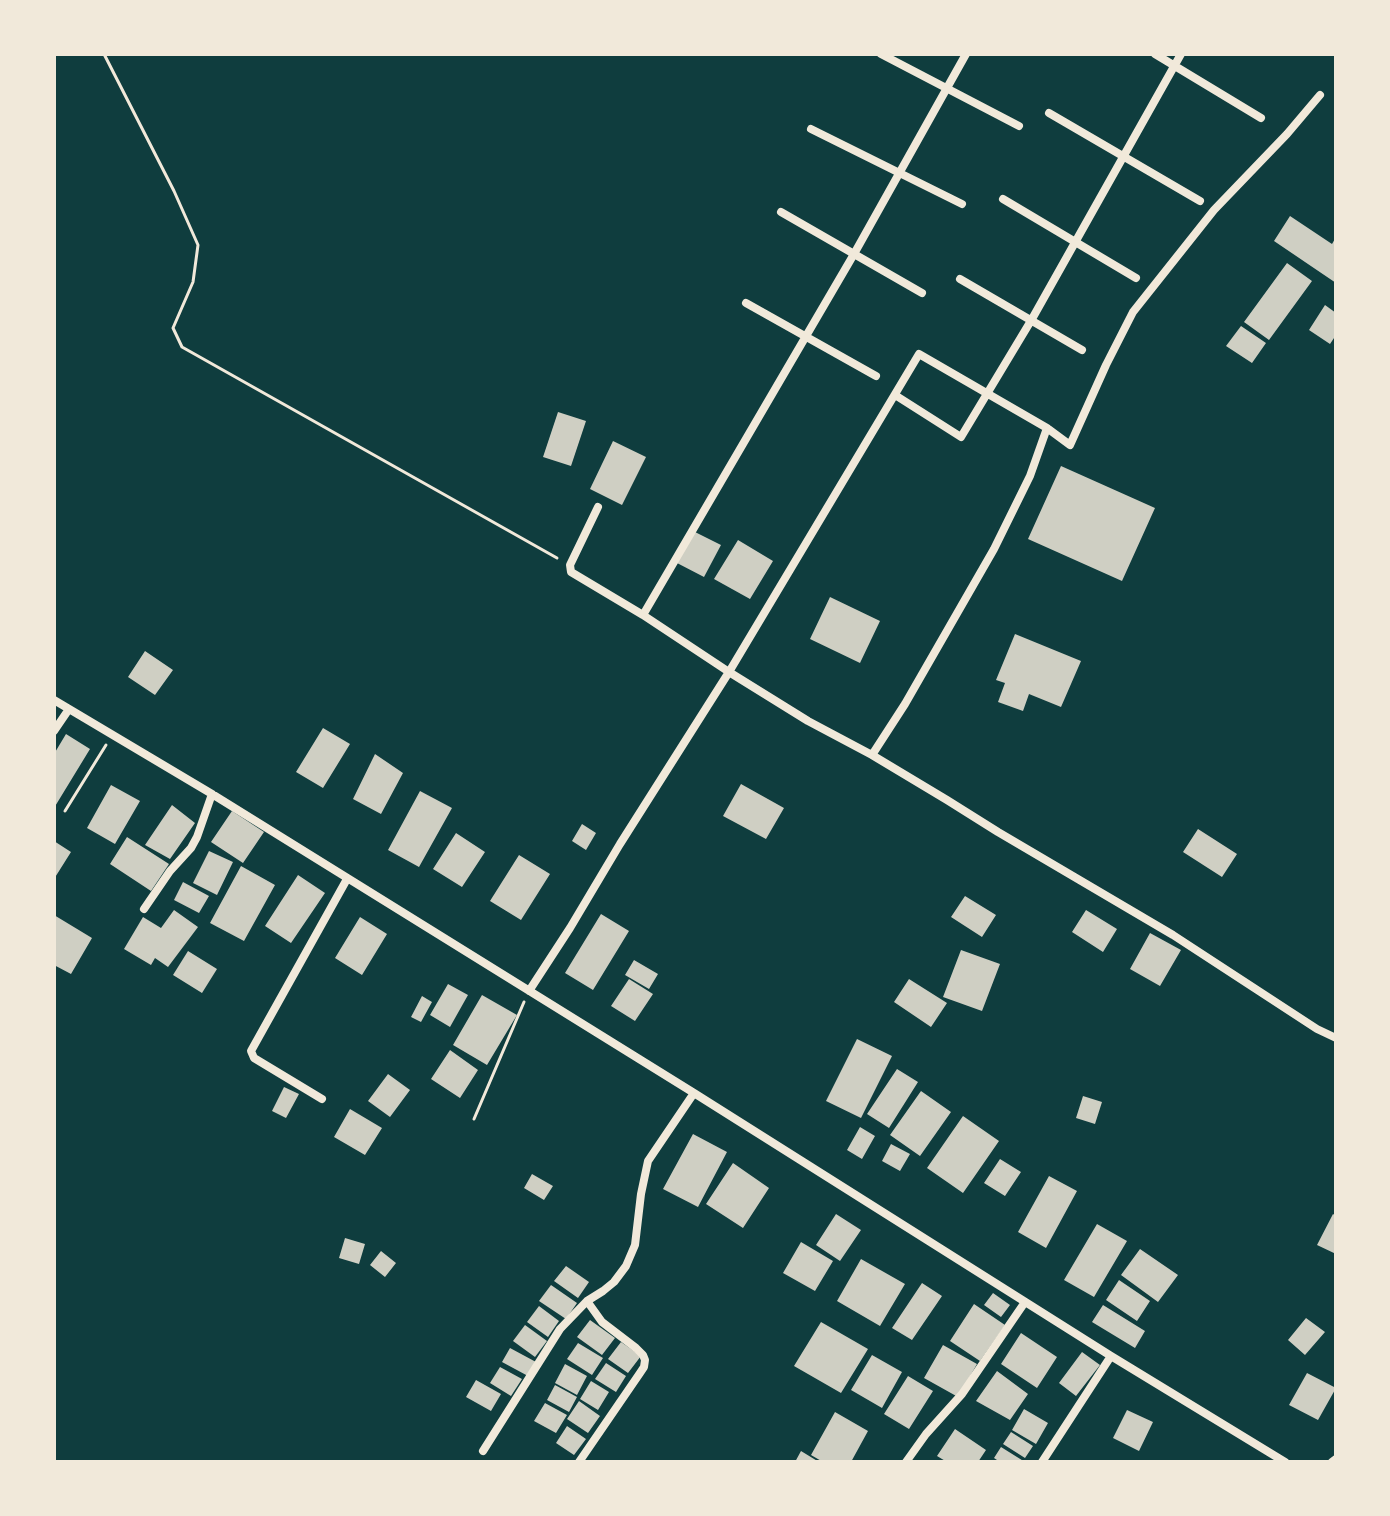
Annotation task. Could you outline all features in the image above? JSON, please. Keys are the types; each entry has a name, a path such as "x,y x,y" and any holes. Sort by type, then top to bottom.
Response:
{"street":[{"path":"881,54 1019,126"},
{"path":"643,615 854,254 966,54"},
{"path":"1155,54 1261,118"},
{"path":"895,395 961,437 1032,319 1181,54"},
{"path":"529,991 729,672 919,354 1047,428 1070,445 1133,312 1214,210 1320,95"},
{"path":"1049,113 1200,201"},
{"path":"811,129 962,204"},
{"path":"1003,199 1136,278"},
{"path":"781,212 922,293"},
{"path":"960,279 1082,350"},
{"path":"746,303 876,376"},
{"path":"872,755 905,704 994,549 1030,476 1047,428"},
{"path":"598,507 570,565 576,577 643,615 808,721 872,755 1173,935 1317,1029 1336,1038"},
{"path":"54,700 212,794 1285,1462"},
{"path":"54,731 69,709"},
{"path":"144,909 170,871 191,848 212,794"},
{"path":"322,1099 254,1058 251,1051 347,879"},
{"path":"483,1451 560,1329 587,1301 614,1282 626,1266 635,1245 648,1161 694,1093"},
{"path":"579,1462 644,1367 645,1360 636,1348 602,1322 587,1301"},
{"path":"906,1462 962,1394 1025,1302"},
{"path":"1042,1462 1111,1356"}],"path":[{"path":"104,54 198,245 193,282 173,328 182,347 570,565"},
{"path":"65,811 112,735"},
{"path":"474,1119 529,991"}],"building":[{"path":"1290,216 1332,244 1336,237 1336,283 1274,241"},
{"path":"1287,263 1312,281 1269,340 1244,322"},
{"path":"1325,305 1336,313 1336,335 1330,344 1309,330"},
{"path":"1241,326 1266,343 1252,363 1226,346"},
{"path":"558,412 586,421 571,466 543,457"},
{"path":"613,441 646,457 622,505 590,489"},
{"path":"1061,466 1155,508 1122,581 1028,539"},
{"path":"693,531 721,545 704,577 677,563"},
{"path":"738,540 773,561 750,599 714,579"},
{"path":"830,597 880,621 860,663 810,639"},
{"path":"1015,634 1081,661 1061,707 1029,694 1023,711 998,702 1005,683 996,680"},
{"path":"145,651 173,670 155,695 128,677"},
{"path":"323,728 350,744 323,788 296,772"},
{"path":"66,734 90,749 54,808 54,754"},
{"path":"375,754 403,773 381,814 353,799"},
{"path":"741,784 784,808 766,839 723,816"},
{"path":"111,785 140,801 115,844 87,828"},
{"path":"420,791 452,808 419,867 388,850"},
{"path":"172,805 195,823 170,859 145,845"},
{"path":"232,811 264,832 243,863 211,842"},
{"path":"582,824 596,833 586,850 572,841"},
{"path":"1198,829 1237,854 1222,877 1183,852"},
{"path":"456,833 485,852 462,887 433,869"},
{"path":"127,837 169,864 151,891 110,864"},
{"path":"54,841 71,852 54,879"},
{"path":"209,851 233,862 217,895 193,883"},
{"path":"519,855 550,874 521,920 490,901"},
{"path":"241,866 275,885 244,941 210,923"},
{"path":"298,875 325,893 291,943 265,926"},
{"path":"183,882 209,896 199,913 174,900"},
{"path":"965,896 996,915 982,937 951,917"},
{"path":"174,910 198,927 168,967 155,958 151,965 124,949 143,917 161,928"},
{"path":"1086,910 1117,929 1103,952 1072,932"},
{"path":"601,914 629,931 593,990 565,973"},
{"path":"54,915 92,938 71,974 54,965"},
{"path":"360,917 387,934 362,975 335,958"},
{"path":"1150,933 1181,950 1160,986 1130,969"},
{"path":"961,950 1000,964 982,1011 943,997"},
{"path":"188,951 217,969 202,993 173,975"},
{"path":"634,960 658,974 649,989 625,975"},
{"path":"629,979 653,994 635,1021 611,1006"},
{"path":"909,979 947,1003 931,1027 894,1002"},
{"path":"448,984 468,995 450,1027 430,1015"},
{"path":"482,995 517,1015 487,1065 453,1045"},
{"path":"422,996 432,1002 421,1022 411,1017"},
{"path":"857,1039 892,1056 861,1118 826,1101"},
{"path":"450,1050 478,1070 460,1098 431,1079"},
{"path":"897,1069 918,1082 889,1128 867,1114"},
{"path":"388,1074 410,1090 390,1117 368,1101"},
{"path":"284,1087 299,1094 286,1118 272,1111"},
{"path":"921,1091 951,1112 920,1156 890,1135"},
{"path":"1083,1096 1102,1102 1095,1124 1076,1118"},
{"path":"350,1109 382,1128 365,1155 334,1137"},
{"path":"963,1116 999,1141 963,1193 927,1168"},
{"path":"860,1127 875,1136 862,1159 847,1150"},
{"path":"693,1134 727,1152 698,1207 663,1189"},
{"path":"891,1144 910,1154 900,1171 882,1161"},
{"path":"1000,1159 1021,1172 1005,1196 984,1183"},
{"path":"733,1163 769,1188 743,1228 706,1204"},
{"path":"532,1174 553,1186 544,1200 524,1188"},
{"path":"1049,1176 1077,1191 1046,1248 1018,1232"},
{"path":"836,1214 861,1230 840,1261 816,1245"},
{"path":"1333,1214 1336,1216 1336,1254 1317,1245"},
{"path":"1097,1224 1127,1241 1094,1297 1064,1280"},
{"path":"345,1238 365,1244 359,1264 339,1258"},
{"path":"801,1242 833,1261 815,1291 783,1273"},
{"path":"1140,1249 1178,1275 1158,1302 1121,1275"},
{"path":"381,1251 396,1263 385,1277 370,1265"},
{"path":"861,1259 905,1284 880,1326 837,1301"},
{"path":"566,1266 589,1282 578,1298 554,1281"},
{"path":"1119,1280 1150,1301 1137,1321 1106,1300"},
{"path":"922,1283 942,1296 912,1340 892,1328"},
{"path":"551,1285 577,1303 566,1319 539,1301"},
{"path":"993,1293 1010,1305 1001,1317 984,1305"},
{"path":"974,1304 1005,1325 980,1361 950,1341"},
{"path":"1103,1305 1145,1331 1135,1348 1092,1322"},
{"path":"539,1306 559,1321 548,1337 527,1322"},
{"path":"1306,1318 1325,1332 1305,1355 1288,1340"},
{"path":"590,1320 615,1338 602,1355 577,1337"},
{"path":"821,1322 868,1349 841,1393 794,1366"},
{"path":"525,1325 547,1341 535,1357 513,1341"},
{"path":"1021,1333 1057,1357 1037,1388 1001,1364"},
{"path":"621,1342 641,1356 628,1373 608,1359"},
{"path":"578,1343 603,1358 592,1375 567,1359"},
{"path":"943,1345 977,1364 958,1397 924,1378"},
{"path":"510,1348 536,1362 528,1376 502,1362"},
{"path":"1082,1352 1100,1365 1076,1396 1059,1383"},
{"path":"872,1355 902,1372 882,1408 851,1390"},
{"path":"606,1363 626,1376 616,1392 595,1379"},
{"path":"565,1364 587,1376 577,1395 555,1383"},
{"path":"500,1367 522,1379 511,1396 490,1383"},
{"path":"997,1371 1028,1394 1010,1420 976,1401"},
{"path":"1307,1373 1336,1388 1318,1420 1289,1405"},
{"path":"908,1376 933,1391 909,1429 884,1414"},
{"path":"476,1380 501,1394 491,1411 466,1397"},
{"path":"591,1381 609,1392 598,1410 580,1399"},
{"path":"555,1385 577,1397 569,1412 547,1400"},
{"path":"579,1401 600,1416 588,1433 567,1419"},
{"path":"545,1403 567,1415 556,1433 534,1421"},
{"path":"1024,1409 1048,1423 1036,1444 1012,1430"},
{"path":"1127,1410 1153,1422 1139,1451 1113,1438"},
{"path":"835,1412 868,1431 851,1462 823,1462 811,1455"},
{"path":"567,1426 586,1439 574,1455 556,1443"},
{"path":"955,1429 986,1450 978,1462 947,1462 937,1456"},
{"path":"1011,1432 1033,1446 1025,1458 1003,1444"},
{"path":"1001,1447 1025,1462 1000,1462 994,1458"},
{"path":"801,1451 819,1462 795,1462"}]}
